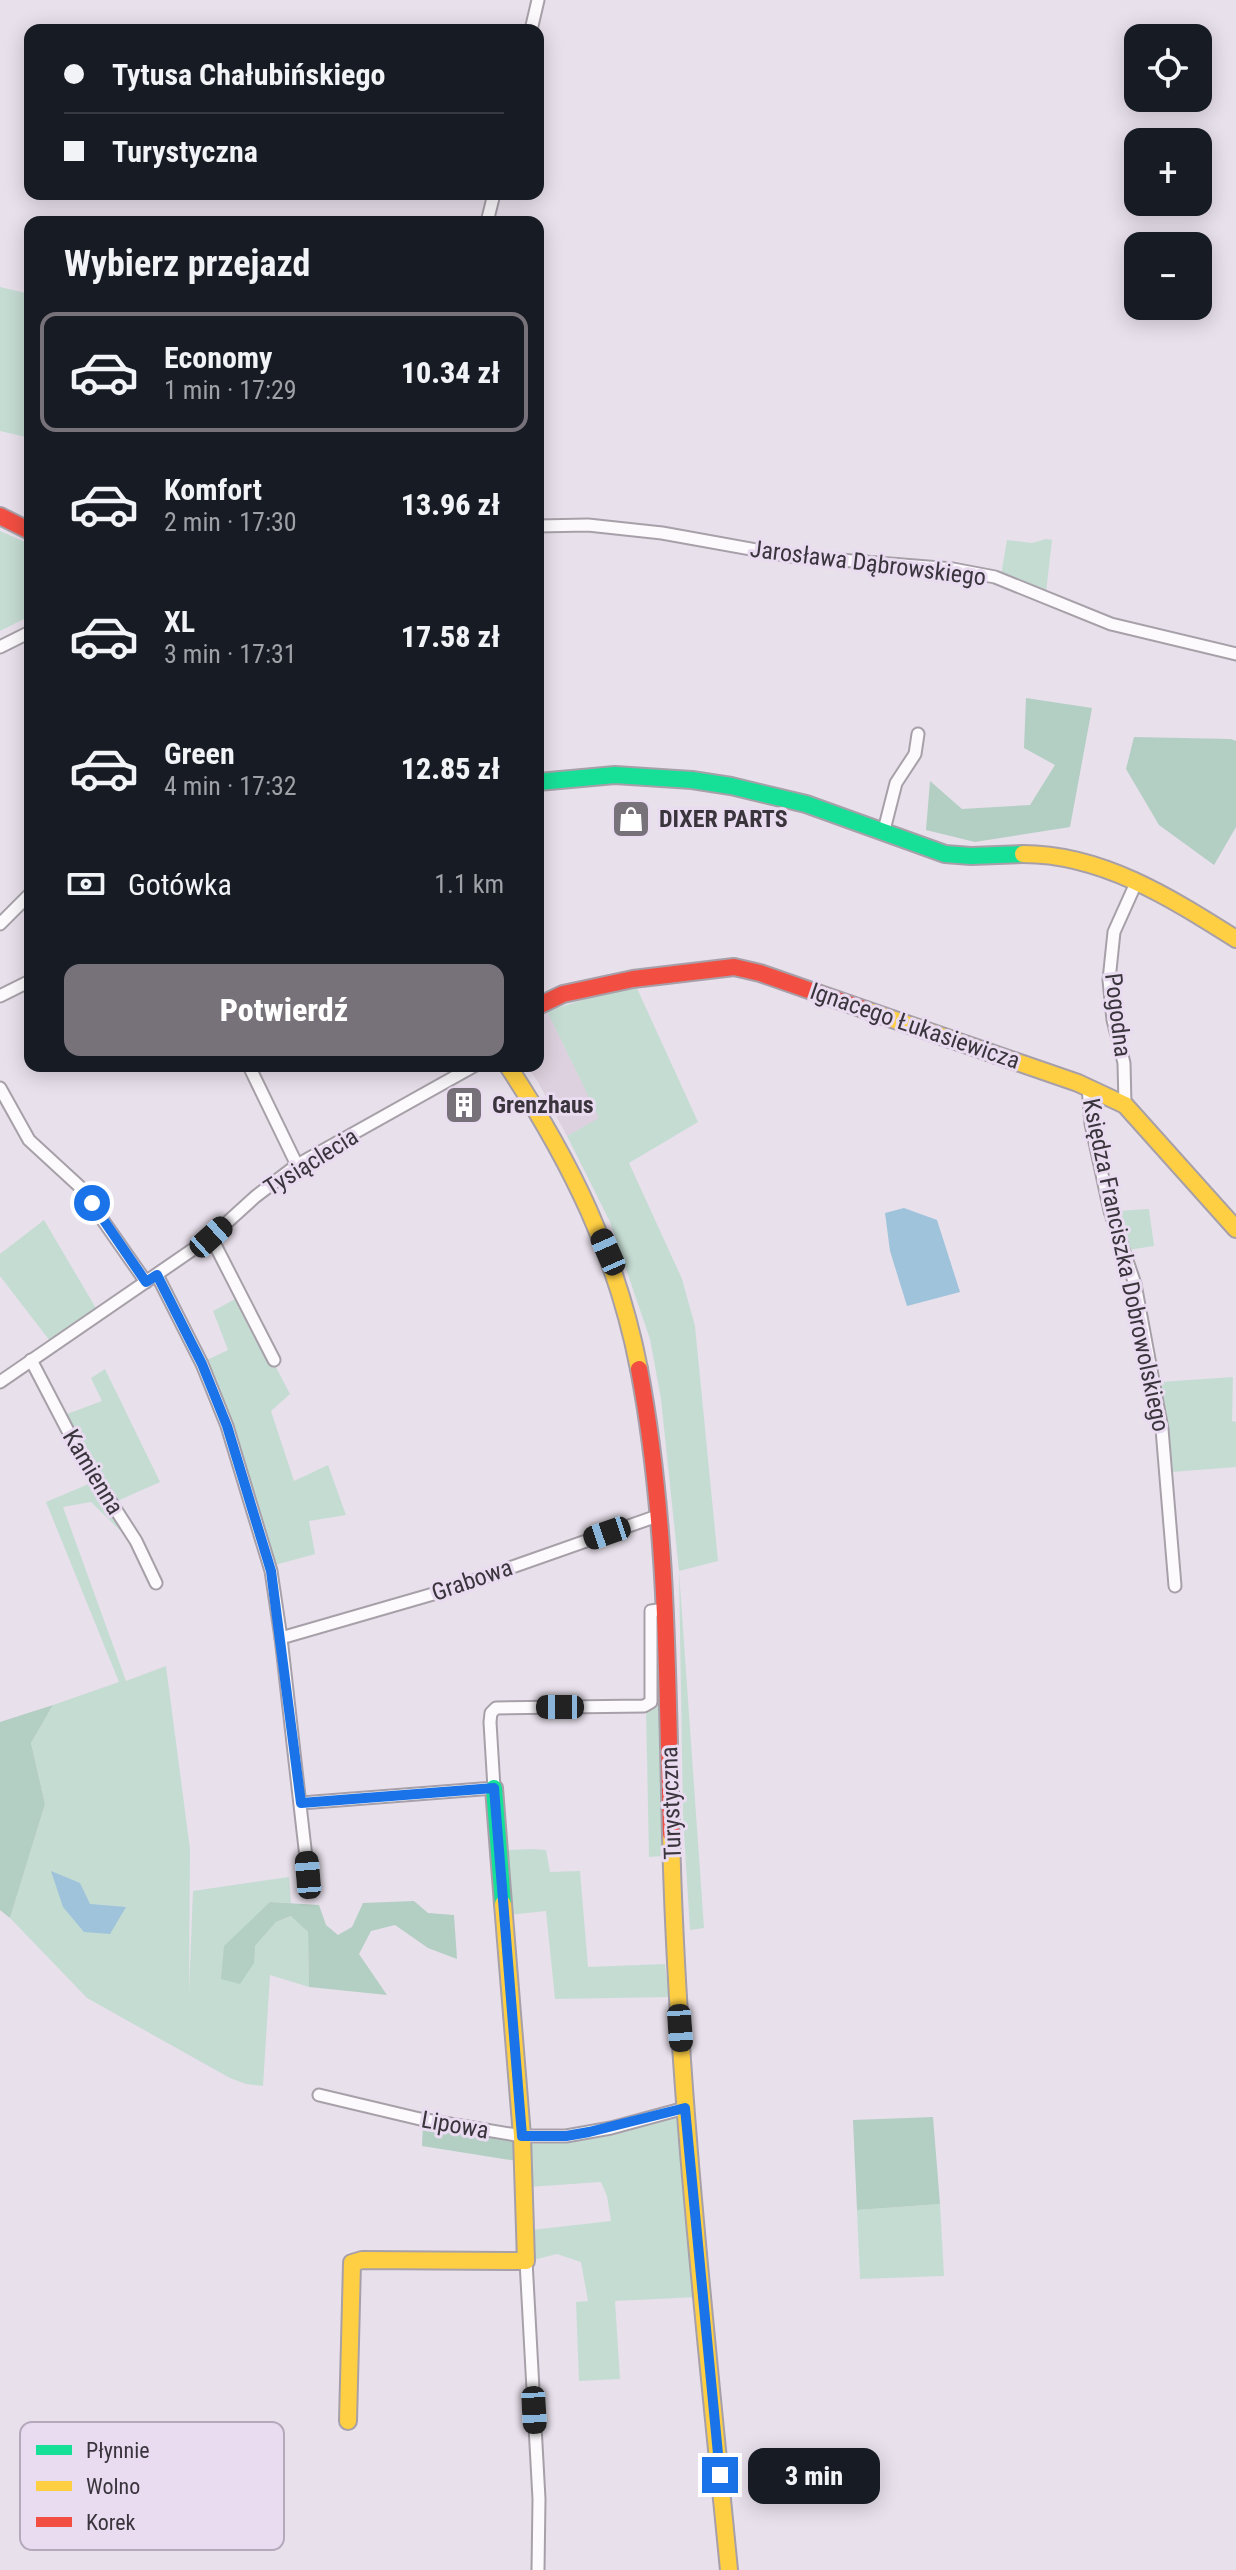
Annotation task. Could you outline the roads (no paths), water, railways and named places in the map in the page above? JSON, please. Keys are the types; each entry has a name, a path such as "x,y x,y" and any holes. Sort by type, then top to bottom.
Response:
{"street":[{"path":"532,24 538,0"},
{"path":"0,516 24,528"},
{"name":"Jarosława Dąbrowskiego","path":"544,526 588,525 662,533 790,556 953,569 995,577 1111,624 1236,654"},
{"path":"0,647 24,635"},
{"path":"884,830 896,783 915,754 918,734"},
{"path":"544,781 630,774 737,786 795,800 942,853 974,857 1049,855 1099,868 1170,898 1236,939"},
{"name":"Pogodna","path":"1125,1105 1124,1063 1113,1020 1109,980 1114,932 1136,883"},
{"path":"0,924 24,900"},
{"name":"Ignacego Łukasiewicza","path":"544,1003 563,994 633,979 734,967 829,995 1088,1087 1125,1105 1236,1229"},
{"path":"0,996 24,984"},
{"path":"252,1072 297,1165"},
{"name":"Tysiąclecia","path":"0,1382 211,1237 255,1197 297,1165 463,1072"},
{"name":"Turystyczna","path":"512,1072 570,1168 608,1252 642,1378 660,1515 676,1976 685,2108 729,2570"},
{"name":"Księdza Franciszka Dobrowolskiego","path":"1088,1087 1091,1124 1110,1211 1135,1284 1154,1384 1163,1437 1175,1586"},
{"path":"0,1088 29,1140 79,1186 152,1278 202,1364 227,1426 271,1571 308,1875"},
{"path":"211,1237 274,1360"},
{"name":"Kamienna","path":"31,1360 80,1454 136,1541 156,1583"},
{"name":"Grabowa","path":"281,1638 447,1590 660,1515"},
{"path":"538,2570 539,2499 522,2136 494,1788 491,1713 496,1708 644,1706 651,1702 651,1611 665,1609"},
{"path":"301,1803 494,1788"},
{"name":"Lipowa","path":"319,2095 420,2119 522,2136 566,2136 611,2128 685,2108"},
{"path":"348,2421 352,2263 362,2260 526,2261"}],"water":[{"path":"904,1208 937,1220 960,1292 907,1306 890,1251 885,1213"},
{"path":"51,1871 80,1883 90,1904 126,1907 110,1934 84,1932 63,1907"}],"place":[{"name":"DIXER PARTS","path":"631,819"},
{"name":"Grenzhaus","path":"464,1105"}]}
